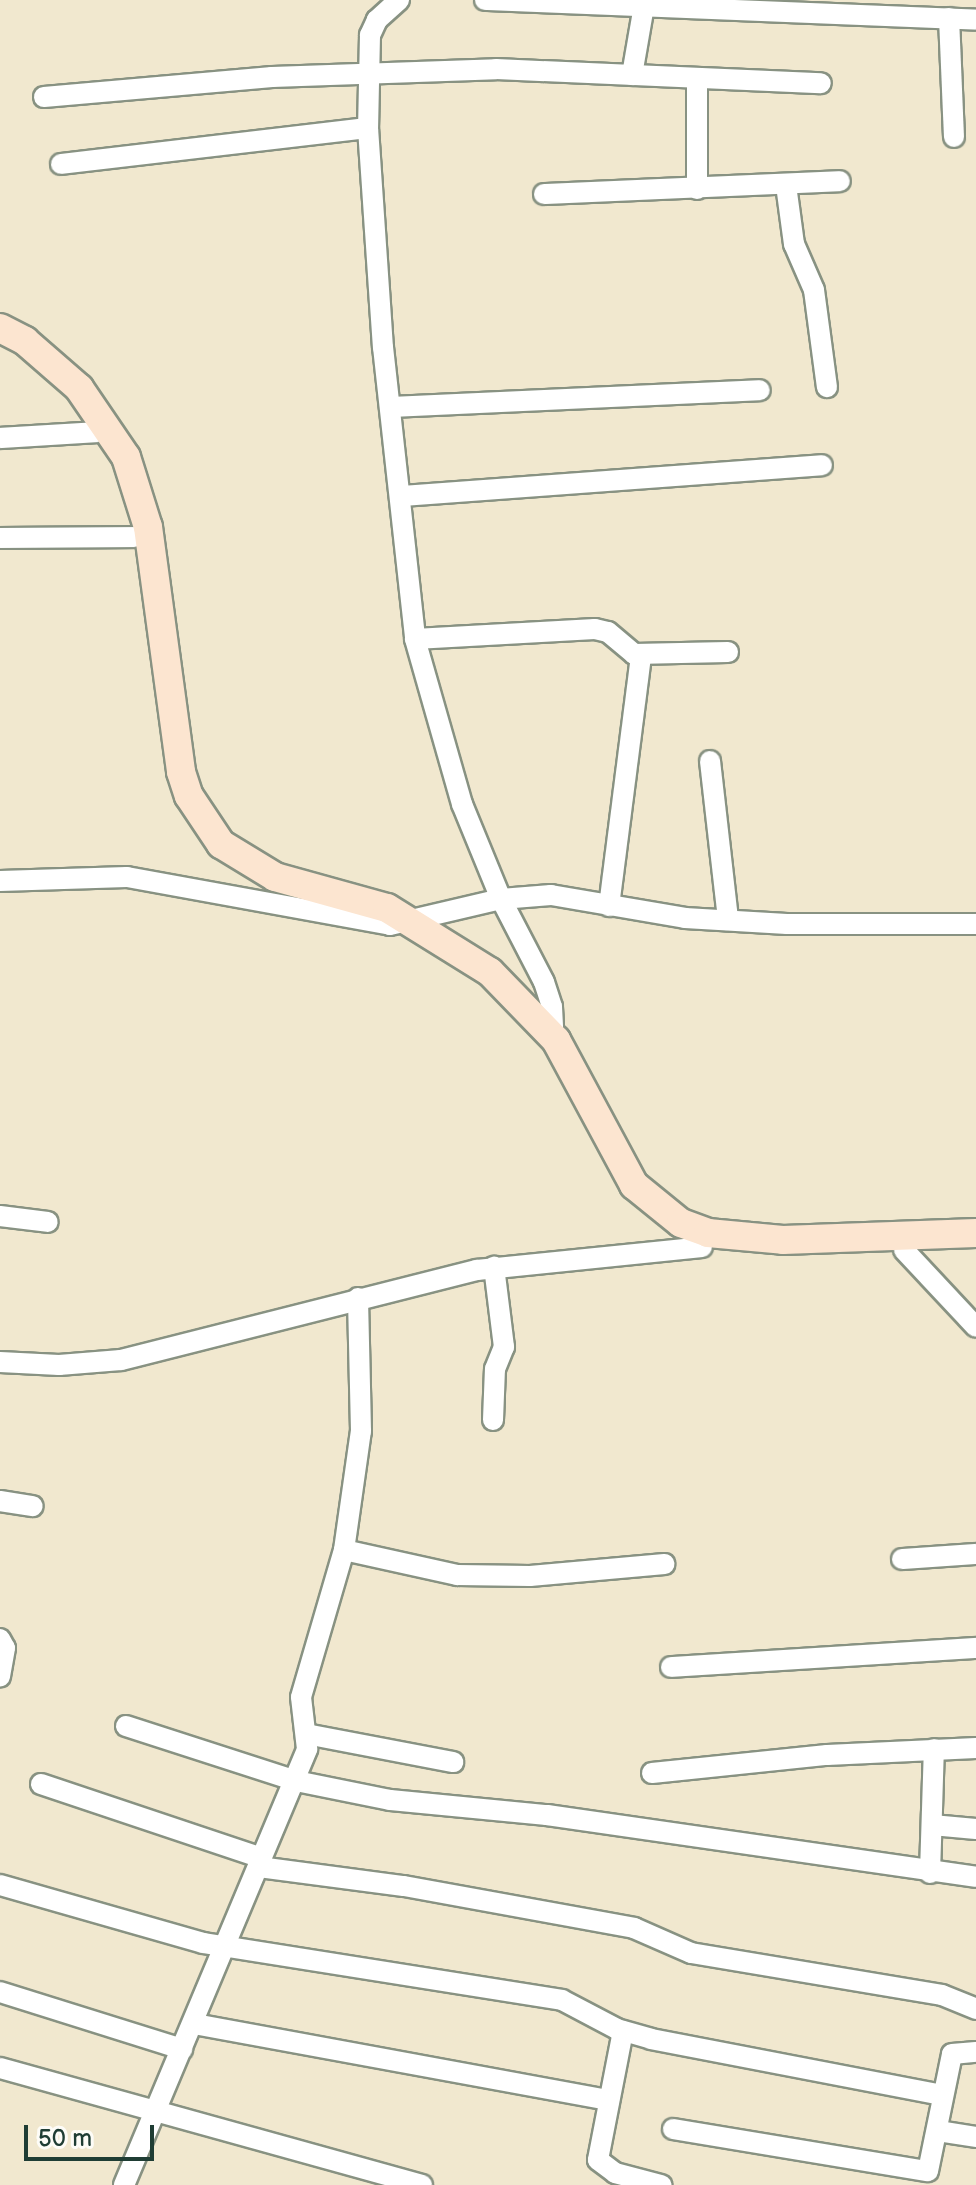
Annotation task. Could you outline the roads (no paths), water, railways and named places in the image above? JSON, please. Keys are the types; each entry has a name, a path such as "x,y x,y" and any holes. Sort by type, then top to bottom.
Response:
{"main road":[{"path":"0,328 25,341 79,388 126,457 148,527 181,772 210,830 235,856 275,877 345,894 402,922 487,987 552,1045 634,1185 681,1223 708,1233 783,1240 976,1233"},
{"path":"0,346 55,382 97,432 125,494 134,537 159,734 172,790 196,832 245,876 402,922"},
{"path":"552,1045 598,1153 627,1199 657,1225 702,1247 794,1254 976,1247"}],"street":[{"path":"399,0 377,20 370,35 368,128 390,407 415,639 447,759 501,899 544,982 552,1045"},
{"path":"485,0 825,6 976,20"},
{"path":"632,75 645,3"},
{"path":"949,18 954,137"},
{"path":"44,97 272,77 368,76 496,69 821,83"},
{"path":"697,79 697,189"},
{"path":"61,164 368,128"},
{"path":"544,194 840,181"},
{"path":"786,185 794,244 814,290 827,387"},
{"path":"390,407 760,390"},
{"path":"0,438 97,432"},
{"path":"402,496 822,465"},
{"path":"0,538 134,537"},
{"path":"415,639 595,629 641,655 728,652"},
{"path":"609,906 641,655"},
{"path":"710,761 728,920"},
{"path":"0,881 127,877 402,922 501,899 566,896 609,906 728,920 976,924"},
{"path":"0,1216 48,1222"},
{"path":"0,1362 59,1365 121,1360 358,1298 494,1267 702,1247"},
{"path":"904,1250 976,1327"},
{"path":"493,1420 495,1369 504,1349 494,1267"},
{"path":"124,2185 227,1947 307,1749 301,1697 344,1550 361,1431 358,1298"},
{"path":"0,1501 33,1506"},
{"path":"344,1550 457,1575 530,1576 664,1564"},
{"path":"902,1559 976,1554"},
{"path":"0,1639 5,1648 0,1677"},
{"path":"671,1667 976,1648"},
{"path":"126,1726 296,1781 390,1800 547,1815 930,1873 976,1877"},
{"path":"306,1734 453,1762"},
{"path":"652,1773 976,1748"},
{"path":"930,1873 934,1749"},
{"path":"41,1784 260,1862 634,1928 691,1953 942,1995 976,2009"},
{"path":"932,1825 976,1829"},
{"path":"0,1885 227,1947 562,2000 623,2031 941,2095"},
{"path":"0,1992 182,2049"},
{"path":"194,2024 609,2100"},
{"path":"623,2031 599,2163 615,2173 661,2185"},
{"path":"673,2129 922,2172 930,2169 941,2095 952,2054 976,2052"},
{"path":"0,2068 422,2185"},
{"path":"938,2131 976,2137"}]}
